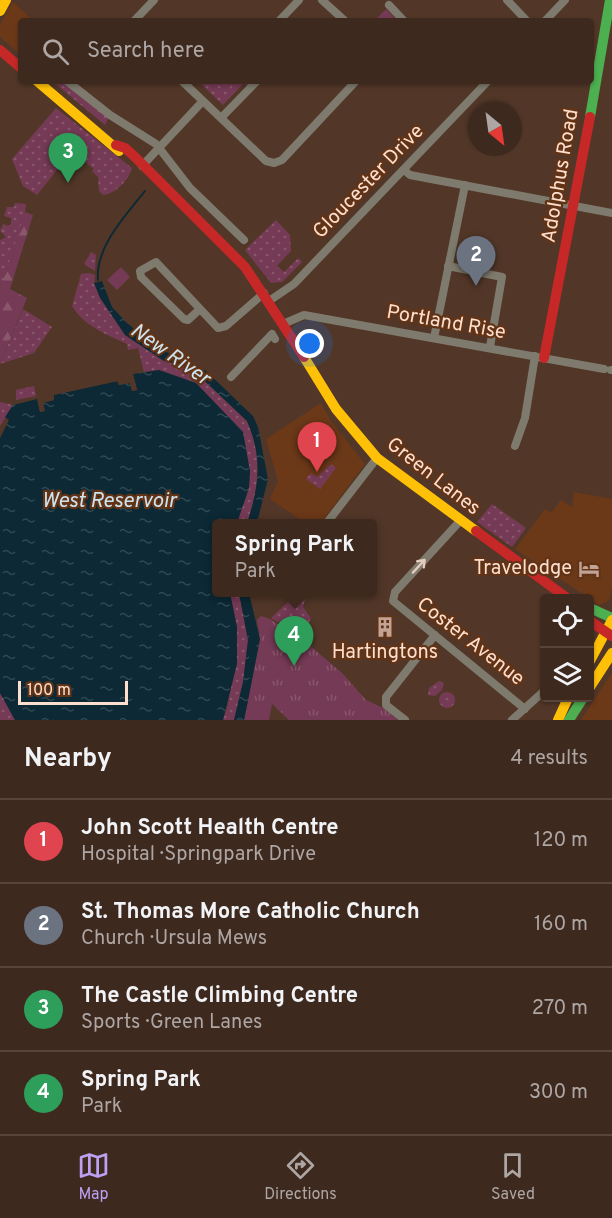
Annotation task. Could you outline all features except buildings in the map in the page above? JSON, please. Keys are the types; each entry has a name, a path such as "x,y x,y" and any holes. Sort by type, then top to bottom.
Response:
{"main road":[{"path":"0,11 6,0"},
{"name":"Adolphus Road","path":"539,357 575,207 610,0"},
{"path":"0,50 18,65"},
{"name":"Green Lanes","path":"41,84 116,145 126,149 234,254 267,297 336,409 377,458 561,594"},
{"path":"594,610 612,619 609,634 594,655"},
{"path":"594,624 609,634"},
{"path":"594,681 612,653"},
{"path":"558,720 566,702"},
{"path":"569,720 580,702"}],"street":[{"path":"137,18 154,0"},
{"path":"282,18 299,0"},
{"path":"322,0 342,18"},
{"path":"507,0 524,18"},
{"path":"548,18 565,0"},
{"path":"389,5 401,18"},
{"path":"71,84 110,115 160,147 190,188 244,240"},
{"path":"186,84 266,161 274,163 282,160 353,84"},
{"path":"221,118 254,84"},
{"name":"Gloucester Drive","path":"200,309 218,328 226,326 243,310 294,284 485,84"},
{"path":"142,166 202,102"},
{"path":"404,170 410,175 612,213"},
{"path":"434,338 465,185"},
{"path":"156,262 200,309 188,320 184,319 141,277 140,272 156,262"},
{"path":"448,266 502,277 490,347"},
{"name":"Portland Rise","path":"283,324 304,315 609,370"},
{"path":"231,378 272,334 275,339"},
{"path":"515,446 525,418 539,357"},
{"path":"330,519 377,458"},
{"name":"Coster Avenue","path":"460,521 394,592 393,601 525,708"},
{"path":"405,720 386,705 386,697 435,635"},
{"path":"512,720 540,695"}],"shaded area":[{"path":"13,2 31,18 18,18 18,52 0,37 0,24"},
{"path":"321,403 331,421 365,464 324,519 299,519 270,499 278,481 266,439"},
{"path":"574,492 612,499 612,587 609,601 599,605 594,602 594,594 582,594 515,549 545,509 551,513 561,500 572,507"},
{"path":"612,673 612,720 581,720 594,702"}],"green space":[{"path":"386,9 394,18 377,18"},
{"path":"56,84 65,84 109,117 105,125"},
{"path":"201,84 243,84 223,105"},
{"path":"56,108 132,168 121,186 103,195 99,191 98,177 92,171 94,169 72,151 69,154 69,148 63,149 65,154 57,164 60,166 37,195 23,186 12,159"},
{"path":"15,203 26,204 23,226 0,290 0,240 6,237 0,231 3,224 9,226 11,224 11,218 4,216 7,207 14,207"},
{"path":"25,212 33,215 10,289 27,298 0,364 0,290"},
{"path":"276,220 290,235 291,251 277,266 284,272 298,258 302,262 282,282 271,283 245,250"},
{"path":"91,252 96,255 95,271 84,264"},
{"path":"121,267 130,277 117,290 107,280"},
{"path":"81,274 95,275 94,283 125,335 164,361 192,369 247,421 255,447 258,472 248,519 238,519 249,488 250,471 242,432 196,383 159,370 144,372 138,348 128,350 127,344 96,329 82,319 72,306"},
{"path":"23,309 52,327 34,353 0,364"},
{"path":"34,386 36,396 16,400 16,390"},
{"path":"0,402 13,405 0,426"},
{"path":"331,464 336,468 320,489 306,479 311,473 317,477"},
{"path":"492,504 526,528 512,547 477,522"},
{"path":"231,597 240,597 248,640 243,682 234,720 223,720 228,704 237,627"},
{"path":"288,597 306,597 303,607 311,618 303,637 271,618 288,602"},
{"path":"261,616 270,619 308,644 342,673 366,700 383,708 398,720 289,720 272,704 269,720 244,720 260,639 257,620"},
{"path":"439,681 444,683 442,690 435,696 428,695 429,688"},
{"path":"447,692 453,694 455,700 453,706 447,708 441,706 439,700 441,694"},
{"path":"0,693 15,720 0,720"}],"water":[{"path":"102,281 112,307 127,323 158,348 205,370 253,416 258,427 268,479 258,519 248,519 258,472 255,447 247,421 192,369 164,361 125,335 100,298 94,283"},
{"name":"West Reservoir","path":"159,370 196,383 243,432 250,471 249,488 238,519 212,519 212,597 231,597 237,627 237,664 223,720 15,720 0,693 0,438 9,420 5,417 13,405 37,399 40,412 44,411 43,402 54,400 53,395 118,381 119,385 130,383 132,391 137,390 133,374"},
{"path":"240,597 250,597 260,639 244,720 234,720 243,682 248,640"}],"pier":[{"path":"131,374 133,374 137,390 132,391 130,383 119,385 117,381 54,395 54,400 43,403 45,411 40,412 37,396 41,400 51,398 52,392 117,378 121,382 132,381"}],"waterway":[{"name":"New River","path":"98,280 101,256 113,232 145,191"}],"traffic: fast":[{"path":"590,117 610,0"},
{"path":"594,610 612,618"},
{"path":"569,720 580,702"}],"traffic: slow":[{"path":"0,11 6,0"},
{"path":"41,84 119,151"},
{"path":"304,357 336,409 377,458 476,531"},
{"path":"594,654 612,620"},
{"path":"594,681 612,653"},
{"path":"558,720 566,702"}],"traffic: jam":[{"path":"0,50 18,65"},
{"path":"544,358 590,117"},
{"path":"116,145 125,148 134,156 245,267 304,357"},
{"path":"476,531 562,594"},
{"path":"594,624 612,636"}],"place":[{"name":"The Castle Climbing Centre","path":"68,183"},
{"name":"St. Thomas More Catholic Church","path":"476,286"},
{"name":"John Scott Health Centre","path":"317,472"},
{"name":"Travelodge","path":"589,569"},
{"name":"Hartingtons","path":"385,627"},
{"name":"Spring Park","path":"294,666"}]}
